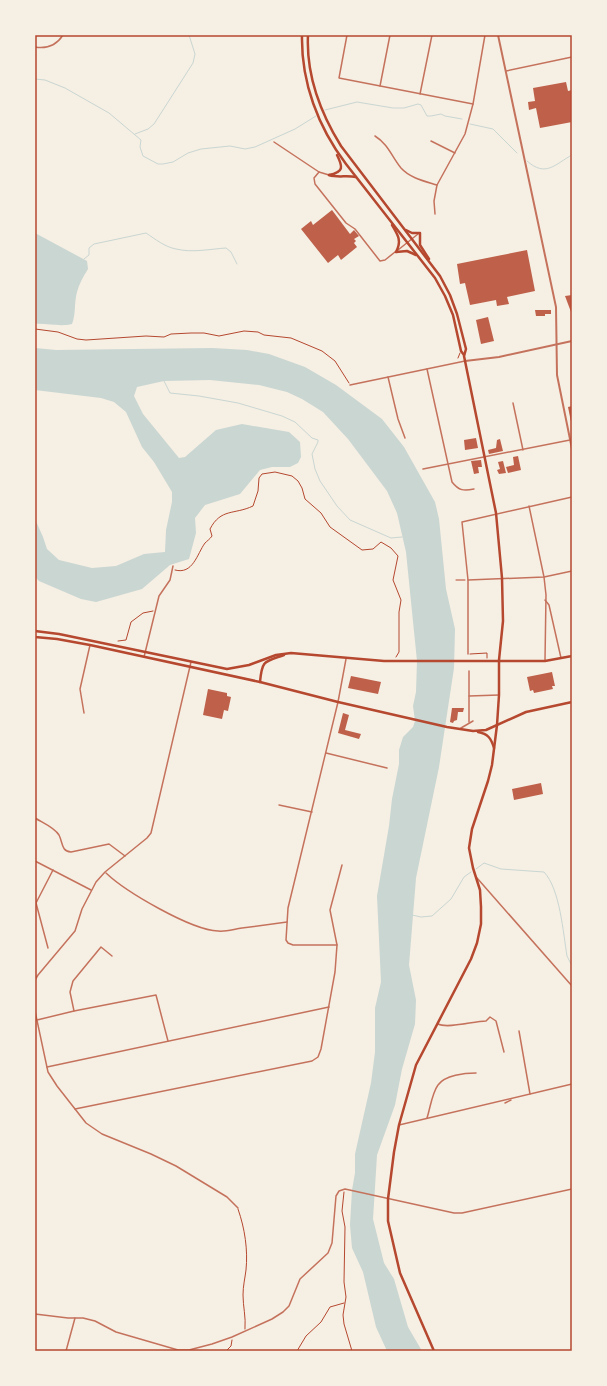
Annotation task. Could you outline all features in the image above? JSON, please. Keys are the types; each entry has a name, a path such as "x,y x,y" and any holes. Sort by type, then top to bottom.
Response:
{"main road":[{"path":"308,35 308,62 312,82 329,128 440,276"},
{"path":"302,36 304,63 312,100 324,131 342,164 341,169 337,173 329,175"},
{"path":"335,150 435,278 453,315 460,351 466,361 496,514 502,578 503,621 499,660 498,725 488,781 472,829 469,848 480,890 481,924 477,943 471,959 416,1065 394,1152 388,1200 388,1221 390,1234 400,1273 434,1351"},
{"path":"329,175 337,177 347,175 356,176"},
{"path":"385,214 399,239 400,244 396,252"},
{"path":"403,228 411,233 420,233 420,245 440,276 450,295 457,314 466,349 464,356"},
{"path":"396,252 407,251 419,257"},
{"path":"35,631 59,634 227,669 249,665 276,655 291,653 346,659 384,661 545,661 572,656"},
{"path":"35,636 90,645 260,682 407,718 485,733 490,738 494,750"},
{"path":"260,682 261,667 266,662 291,653"},
{"path":"473,731 486,730 526,712 572,702"}],"street":[{"path":"35,47 42,48 52,46 59,41 63,35"},
{"path":"347,35 339,78 473,104"},
{"path":"380,86 390,35"},
{"path":"420,94 432,35"},
{"path":"435,214 434,201 437,185 465,134 473,104 485,35"},
{"path":"498,35 556,307 557,375 572,449"},
{"path":"506,70 572,57"},
{"path":"375,136 383,141 400,167 407,173 414,178 437,185"},
{"path":"431,140 455,153"},
{"path":"274,142 319,172 329,175"},
{"path":"319,172 314,178 315,184 346,223 355,229 380,261 385,260 420,233"},
{"path":"350,385 466,361 499,357 572,341"},
{"path":"427,369 452,482 456,488 462,491 474,490"},
{"path":"388,377 398,419 406,438"},
{"path":"514,403 523,450"},
{"path":"423,469 571,440"},
{"path":"468,654 468,580 462,522 572,497"},
{"path":"530,506 544,576 545,661"},
{"path":"144,657 159,596 170,580 172,568"},
{"path":"468,580 544,576 572,571"},
{"path":"545,600 549,605 561,658"},
{"path":"84,713 80,689 90,645"},
{"path":"337,945 293,945 286,940 288,908 338,702 346,659"},
{"path":"35,980 75,931 82,909 96,882 105,872 147,838 153,827 191,662"},
{"path":"469,671 469,722"},
{"path":"469,696 499,695"},
{"path":"461,729 469,722 473,721"},
{"path":"326,753 387,768"},
{"path":"278,805 312,812"},
{"path":"35,818 54,830 60,836 63,848 66,852 109,844 125,856"},
{"path":"35,860 91,890"},
{"path":"75,1109 312,1061 318,1057 321,1050 335,972 337,945 330,910 342,865"},
{"path":"48,948 36,903 53,870"},
{"path":"105,872 113,880 132,893 198,928 220,931 287,922"},
{"path":"476,876 572,986"},
{"path":"74,1011 70,992 73,981 101,946 112,956"},
{"path":"37,1020 156,994 168,1041"},
{"path":"47,1067 329,1007"},
{"path":"35,1011 48,1072 56,1086 86,1123 98,1132 176,1166 227,1197 238,1208"},
{"path":"437,1023 447,1026 476,1021 486,1021 490,1017 496,1021 504,1052"},
{"path":"519,1031 530,1094"},
{"path":"427,1118 436,1089 441,1081 466,1073 476,1073"},
{"path":"400,1125 572,1084"},
{"path":"505,1103 515,1098"},
{"path":"35,1314 95,1321 116,1332 178,1350 189,1350 214,1344 232,1337 272,1319 283,1312 288,1306 300,1279 328,1253 332,1243 336,1196 339,1191 345,1189 388,1200 454,1213 462,1213 572,1189"},
{"path":"66,1351 75,1318"}],"path":[{"path":"35,329 58,332 77,339 86,340 146,336 164,337 171,334 191,333 204,333 219,336 244,331 258,332 264,335 291,338 322,351 336,361 350,385"},
{"path":"458,358 460,351"},
{"path":"172,568 178,571 187,569 194,563 205,543 212,536 210,529 213,523 221,515 237,512 253,506 258,491 259,478 262,474 275,472 292,476 298,481 302,488 305,499 322,513 330,527 362,550 373,548 381,542 391,548 398,556 393,580 401,600 399,612 399,652 396,658"},
{"path":"456,580 468,580"},
{"path":"118,641 126,640 131,622 142,613 156,610"},
{"path":"468,654 487,653 487,658"},
{"path":"345,1189 342,1211 345,1227 344,1282 346,1297 344,1324 352,1351"},
{"path":"238,1208 245,1235 246,1269 243,1294 246,1320 245,1331"},
{"path":"297,1351 306,1336 321,1322 330,1307 345,1303"},
{"path":"226,1351 231,1346 232,1337"}],"shaded area":[{"path":"35,233 87,261 88,269 81,280 78,289 72,324 35,324"},
{"path":"35,348 56,350 212,348 247,350 269,354 305,367 336,385 382,419 404,447 435,502 439,519 446,589 455,629 454,668 439,767 416,878 409,965 416,1000 415,1024 402,1069 395,1105 377,1155 373,1219 384,1263 394,1279 408,1327 422,1351 387,1351 376,1327 363,1272 352,1248 350,1225 352,1190 355,1173 355,1154 371,1083 375,1052 375,1008 381,982 377,896 399,764 399,750 403,737 413,727 415,721 413,706 416,692 417,661 406,552 397,513 387,491 348,439 323,412 302,399 287,392 259,385 210,380 164,381 137,387 134,396 143,414 179,458 185,457 216,430 242,424 289,432 300,442 301,457 298,463 290,467 272,467 260,470 240,494 205,505 195,518 196,533 189,559 170,565 142,589 96,602 81,599 39,581 35,577 35,519 47,549 59,560 92,568 116,566 144,554 165,552 166,530 172,502 172,492 154,462 142,447 126,412 114,402 101,398 35,390"}],"building":[{"path":"566,82 568,91 572,90 572,122 540,128 536,108 529,110 528,102 535,101 533,88"},
{"path":"332,210 350,234 354,230 359,236 354,239 356,241 354,243 357,247 341,260 338,255 328,263 301,229 311,221 313,225"},
{"path":"527,250 535,291 507,297 509,304 497,306 496,300 470,305 465,283 460,284 457,264"},
{"path":"572,295 572,312 571,312 565,296"},
{"path":"535,310 551,310 551,314 536,316"},
{"path":"488,317 494,341 481,344 476,320"},
{"path":"572,406 572,422 571,422 568,407"},
{"path":"476,438 478,448 465,450 464,440"},
{"path":"500,439 503,451 489,454 488,450 496,448 497,440"},
{"path":"518,456 521,470 508,473 506,467 514,465 513,457"},
{"path":"481,460 482,467 478,467 479,473 474,474 471,461"},
{"path":"503,461 506,473 499,474 497,470 500,469 498,462"},
{"path":"552,672 555,686 552,686 553,689 534,693 533,690 530,691 527,677"},
{"path":"351,676 381,682 378,694 348,688"},
{"path":"208,689 227,693 227,696 231,697 228,711 224,710 222,719 203,715"},
{"path":"452,708 464,708 463,712 458,712 457,720 453,723 450,722"},
{"path":"343,713 349,715 345,730 361,734 359,739 338,733"},
{"path":"541,783 543,794 514,800 512,789"}],"waterway":[{"path":"135,134 148,129 154,124 193,63 195,54 189,35"},
{"path":"35,79 45,80 65,88 109,113 141,140 140,147 143,156 158,164 173,162 188,153 201,149 230,146 245,149 255,147 295,129 316,116"},
{"path":"325,110 357,102 393,108 404,108 418,104 421,105 427,116 441,114 462,119"},
{"path":"470,124 493,129 517,153"},
{"path":"527,161 534,166 545,169 550,168 572,155"},
{"path":"84,259 89,255 89,248 94,244 146,233 164,245 176,249 195,251 226,248 231,252 237,264"},
{"path":"164,381 170,393 199,396 238,403 282,416 295,422 312,438 318,440 312,454 315,469 320,481 337,506 350,520 391,538 402,537"},
{"path":"476,869 484,863 501,869 544,872 554,889 560,911 567,956 572,966"},
{"path":"412,915 421,917 432,916 451,899 464,877 471,872"}]}
